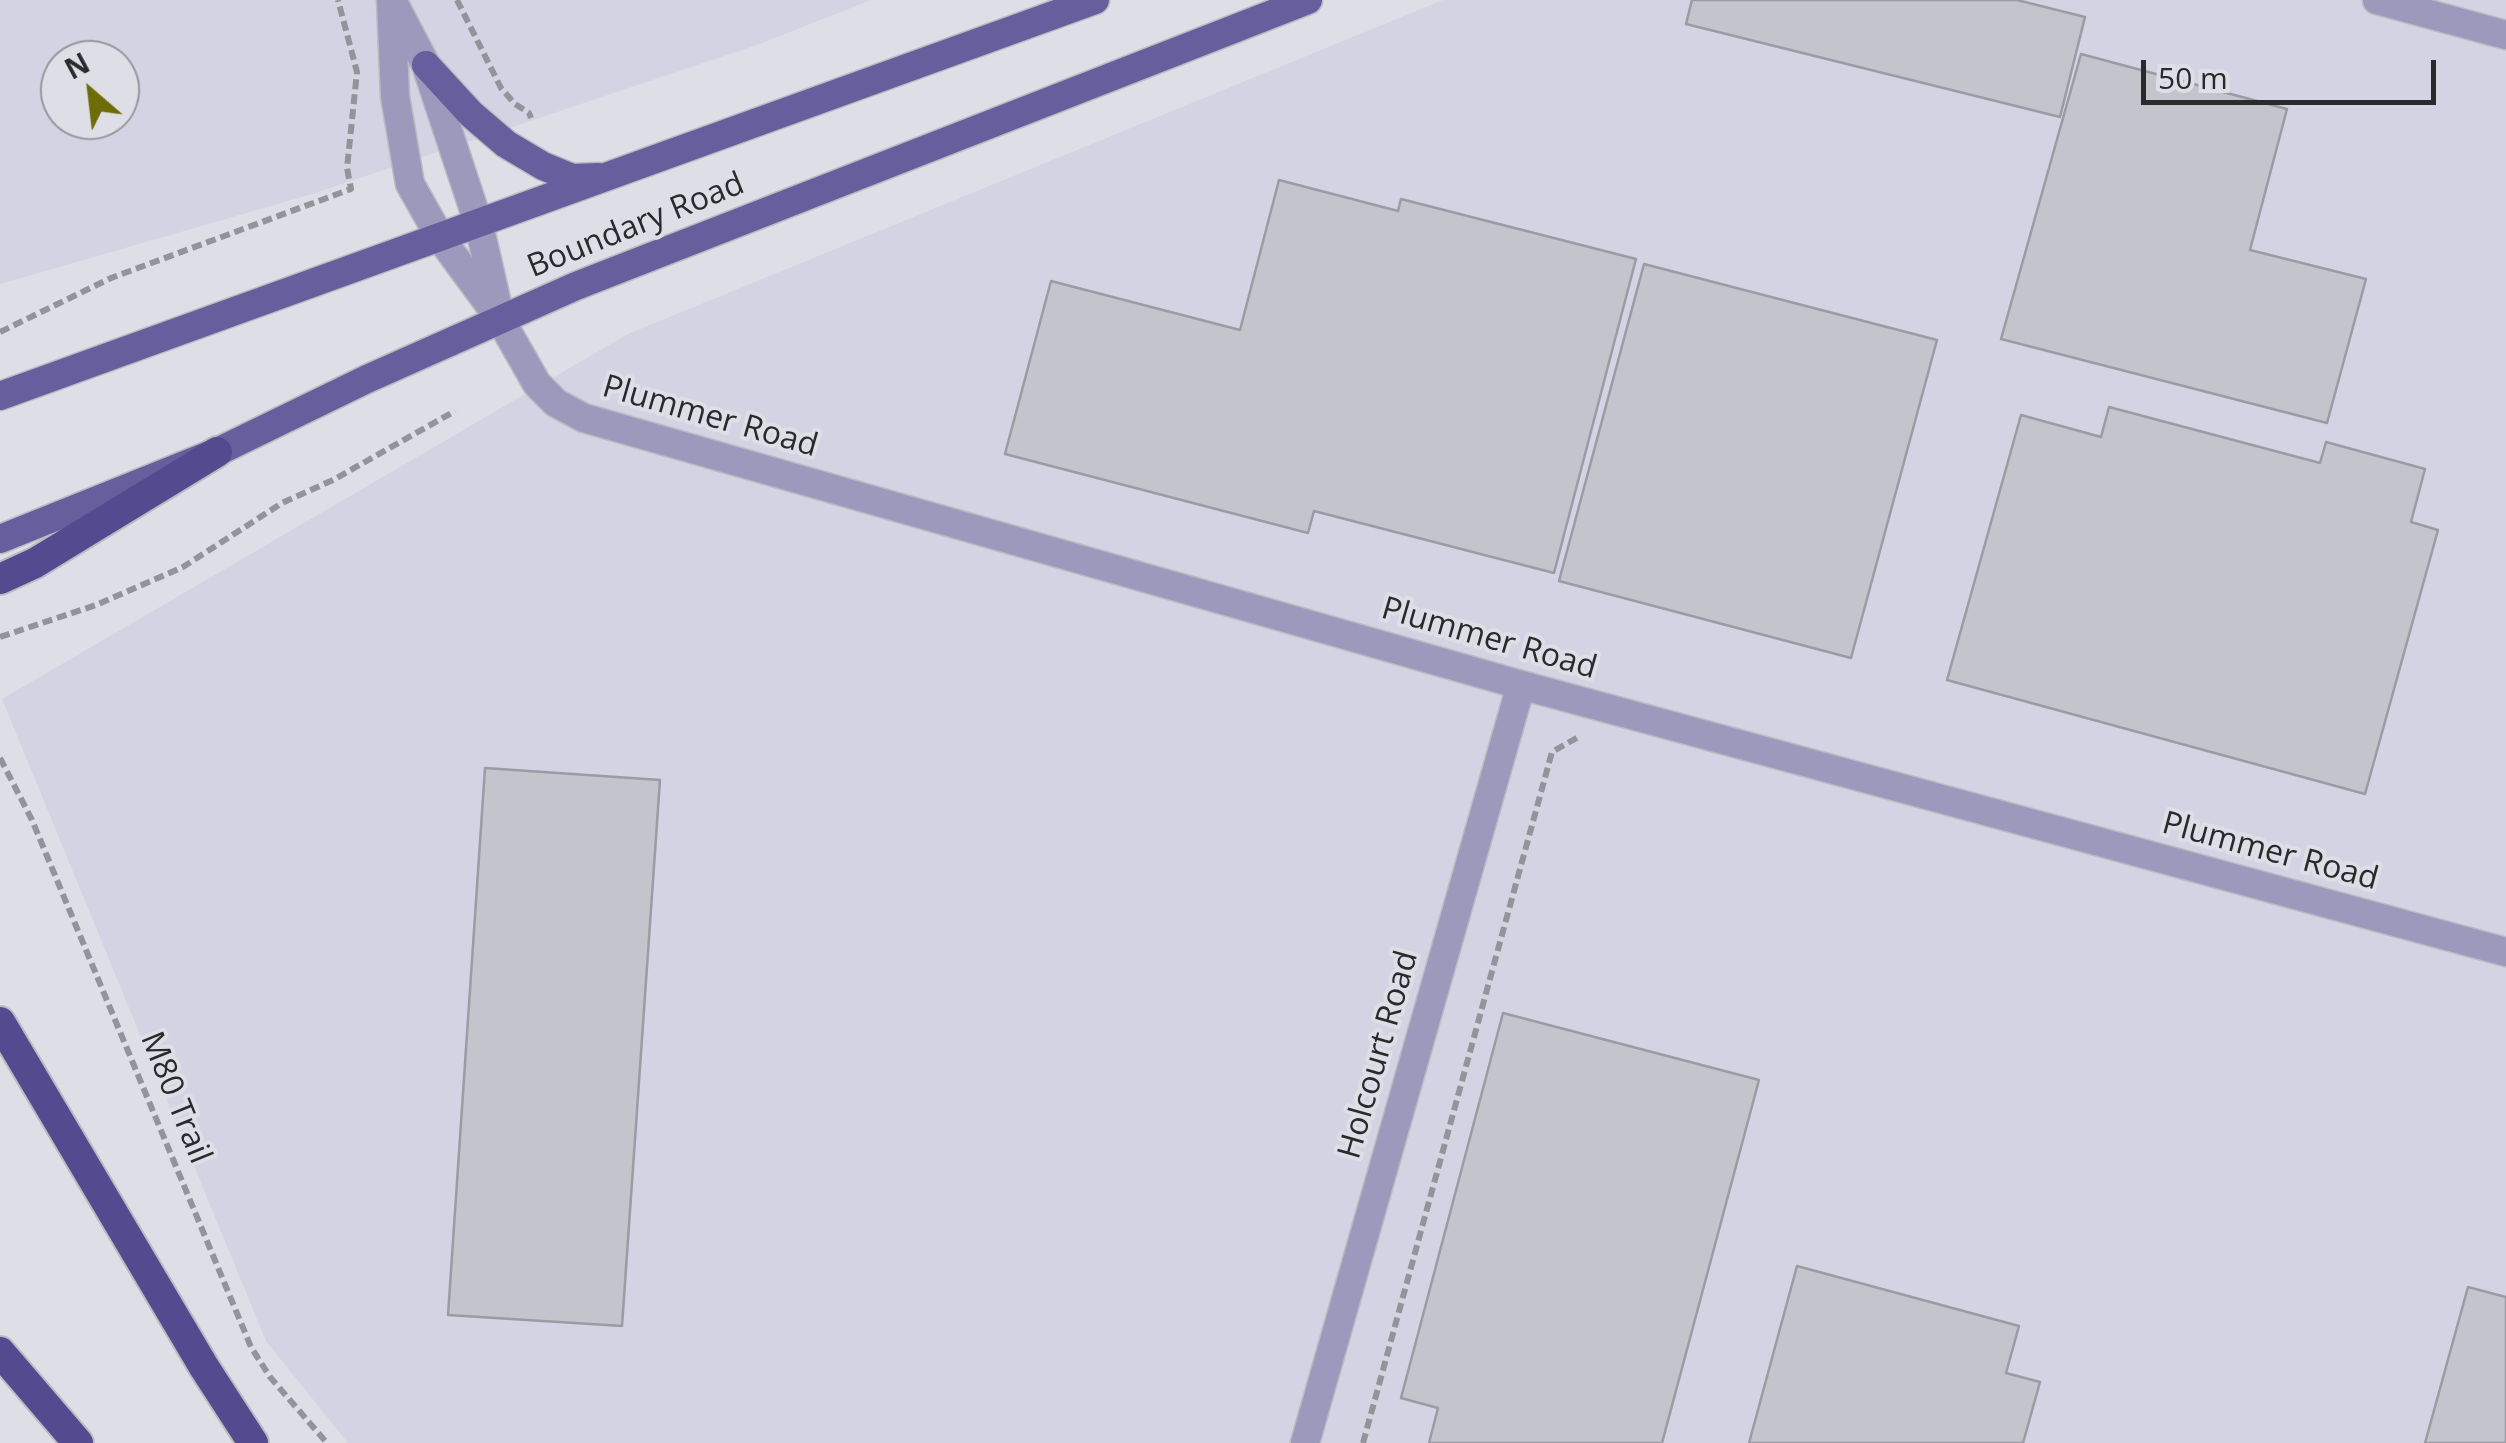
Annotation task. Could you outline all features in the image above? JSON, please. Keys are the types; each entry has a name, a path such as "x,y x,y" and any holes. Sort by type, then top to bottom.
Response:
{"highway":[{"path":"0,579 35,563 217,452"},
{"path":"0,1022 253,1443"},
{"path":"0,1352 78,1443"}],"main road":[{"name":"Boundary Road","path":"0,396 1095,0"},
{"name":"Boundary Road","path":"0,539 217,452 367,379 576,286 1308,0"},
{"path":"426,65 471,114 506,144 572,178 611,177"}],"street":[{"name":"Plummer Road","path":"392,0 426,65 478,225 500,319"},
{"name":"Plummer Road","path":"392,0 395,96 410,184 441,239 500,319 537,384 556,403 584,418 1521,686 2506,952"},
{"path":"2377,0 2506,35"},
{"name":"Holcourt Road","path":"1305,1443 1521,686"}],"path":[{"path":"0,332 111,278 350,189 348,168 357,72 338,0"},
{"path":"0,638 96,605 183,568 282,503 333,480 455,411"},
{"path":"1363,1443 1552,752 1580,735"},
{"name":"M80 Trail","path":"0,758 32,820 251,1347 270,1377 327,1443"}],"shaded area":[{"path":"0,0 871,0 757,45 309,195 0,284"},
{"path":"1443,0 2506,0 2506,1443 348,1443 266,1341 2,699 628,334"}],"building":[{"path":"1692,0 2017,0 2085,17 2060,117 1686,24"},
{"path":"2081,54 2287,109 2250,250 2366,279 2327,423 2001,339"},
{"path":"1279,180 1398,211 1401,199 1636,259 1554,573 1314,511 1308,533 1005,454 1051,281 1240,330"},
{"path":"1644,264 1937,340 1851,658 1559,581"},
{"path":"2109,407 2320,463 2326,442 2425,469 2411,522 2438,530 2365,794 1947,680 2021,415 2101,437"},
{"path":"485,768 660,780 622,1326 448,1315"},
{"path":"1503,1013 1759,1080 1662,1443 1429,1443 1438,1408 1401,1398"},
{"path":"1797,1266 2019,1326 2006,1373 2040,1382 2023,1443 1749,1443"},
{"path":"2468,1287 2506,1297 2506,1443 2425,1443"}]}
